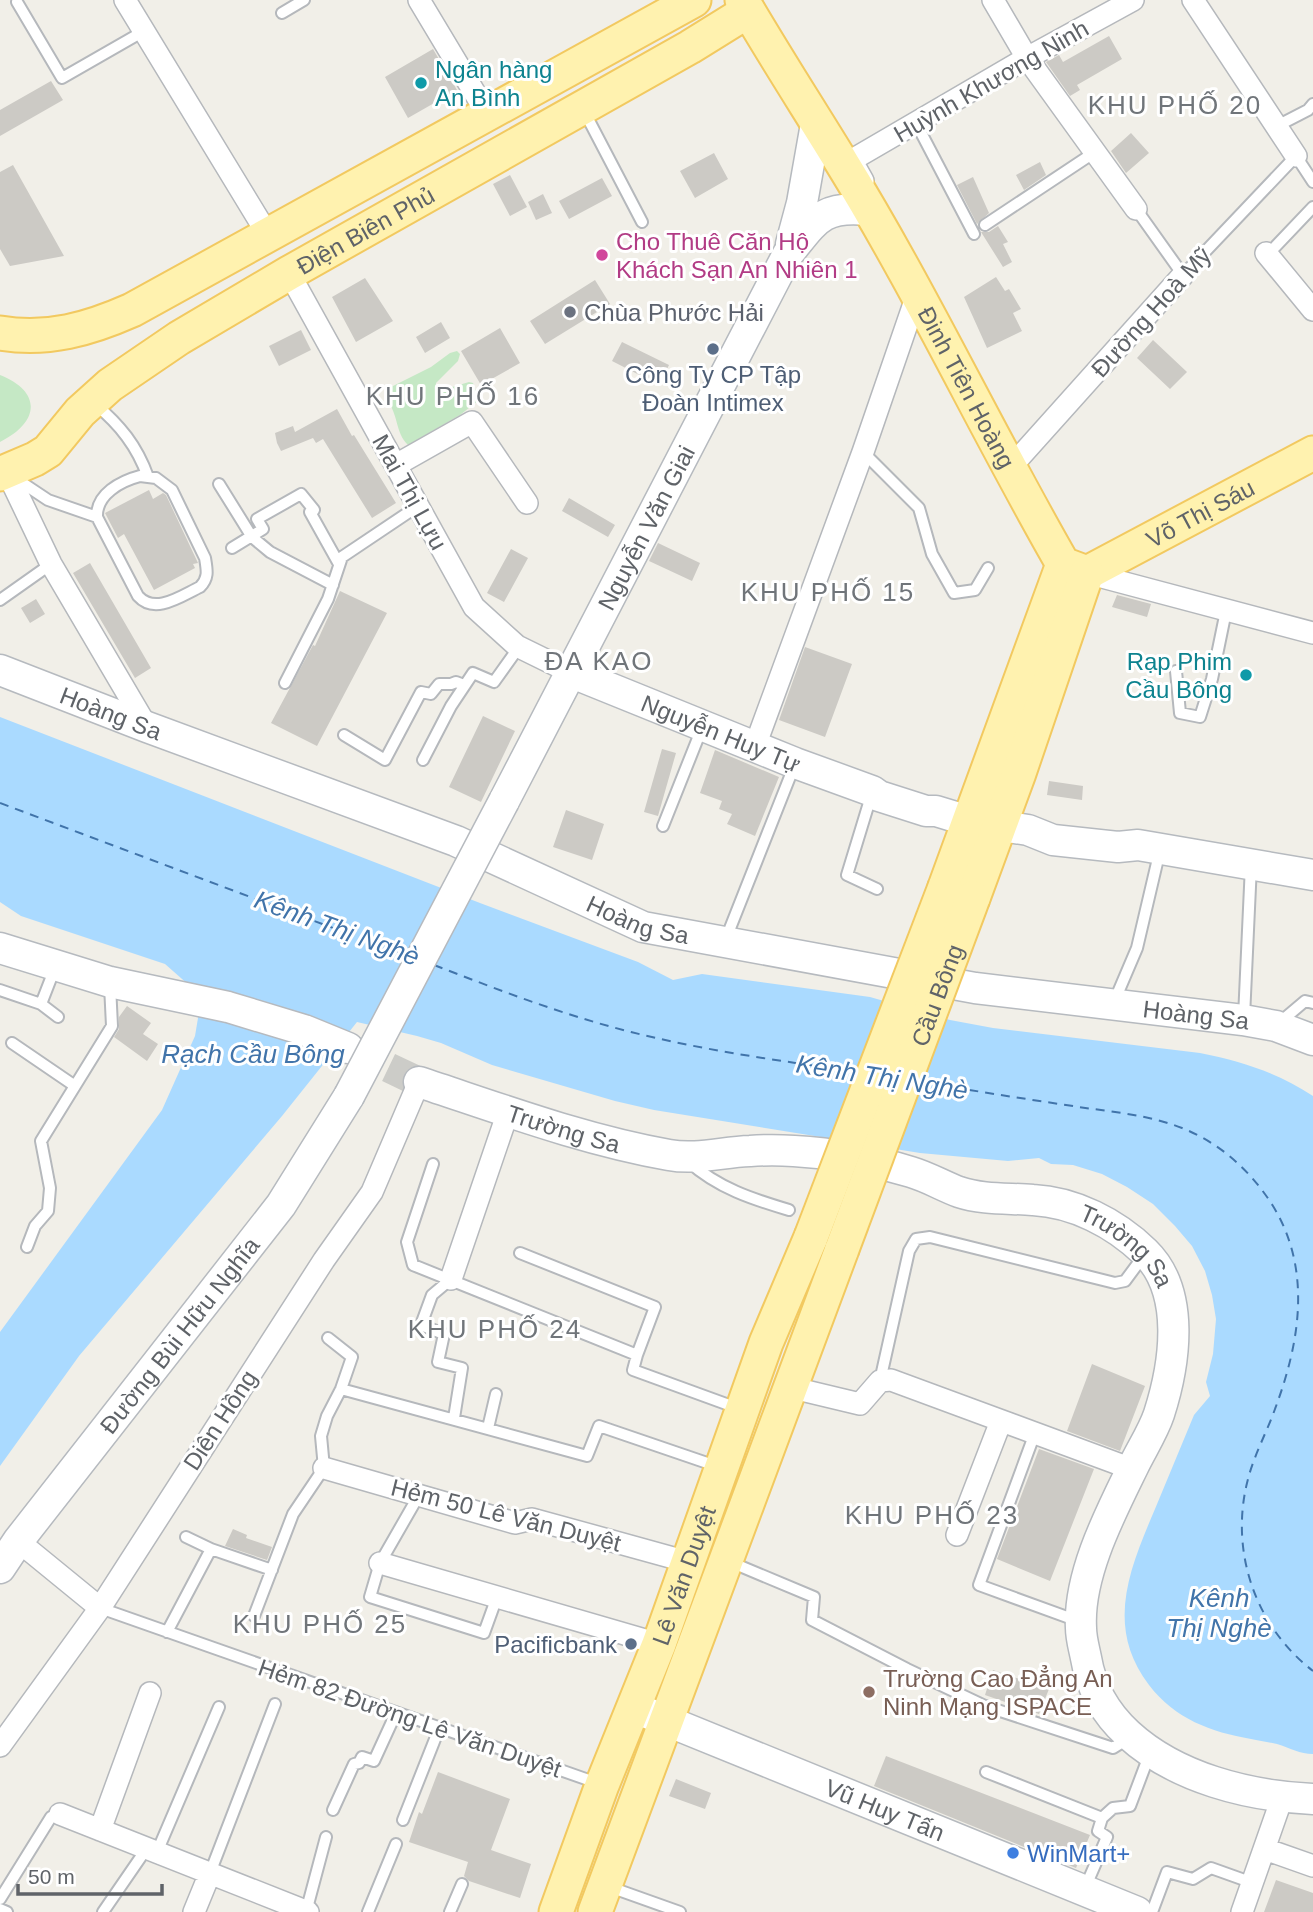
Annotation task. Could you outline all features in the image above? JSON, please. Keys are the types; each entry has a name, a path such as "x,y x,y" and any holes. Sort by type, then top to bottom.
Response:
{"main road":[{"name":"Ðiện Biên Phủ","path":"4,473 47,451 92,401 119,377 149,357 289,274 690,47 745,5"},
{"name":"Đinh Tiên Hoàng","path":"745,5 842,163 917,295 1009,469 1075,568"},
{"name":"Ðiện Biên Phủ","path":"0,333 48,336 97,325 132,310 682,7"},
{"path":"682,7 685,26 690,36 690,47"},
{"name":"Võ Thị Sáu","path":"1075,568 1313,453"},
{"path":"959,893 999,825 1075,568"},
{"name":"Cầu Bông","path":"811,1237 959,893"},
{"name":"Cầu Bông","path":"842,1249 959,893"},
{"name":"Lê Văn Duyệt","path":"556,1912 602,1785 659,1644 766,1343 811,1237"},
{"name":"Lê Văn Duyệt","path":"600,1898 842,1249"}],"street":[{"path":"125,0 268,235"},
{"path":"419,0 488,115"},
{"path":"993,0 1027,58 1136,209"},
{"name":"Huỳnh Khương Ninh","path":"855,166 857,157 1133,0"},
{"path":"1193,0 1277,127 1304,162"},
{"name":"Nguyễn Văn Giai","path":"788,254 802,203 816,124"},
{"name":"Đinh Tiên Hoàng","path":"855,166 870,197 868,210"},
{"name":"Nguyễn Văn Giai","path":"504,801 788,254 815,221 828,212 868,210"},
{"path":"1270,250 1313,310"},
{"name":"Mai Thị Lựu","path":"289,274 474,607 519,647 570,672"},
{"name":"Đường Hoà Mỹ","path":"1009,469 1183,275"},
{"path":"755,746 863,452 917,295"},
{"path":"396,465 472,422 527,503"},
{"path":"4,473 51,564 147,727"},
{"path":"1075,568 1313,633"},
{"name":"Hoàng Sa","path":"0,670 456,841 643,926 975,988 1243,1020 1276,1026 1313,1040"},
{"name":"Nguyễn Huy Tự","path":"570,672 795,763 872,790 882,790 928,805 936,811 999,825"},
{"name":"Đường Bùi Hữu Nghĩa","path":"0,1568 18,1541 281,1205 349,1096 504,801"},
{"path":"999,825 1044,825 1119,834 1150,847 1313,875"},
{"path":"3,953 110,982 228,1007 304,1030 348,1048"},
{"name":"Trường Sa","path":"419,1082 607,1141 682,1156 707,1157 748,1151 795,1151 854,1159 910,1171 958,1192 985,1198 1037,1200 1066,1205 1098,1218 1146,1252 1156,1265 1172,1301 1174,1346 1159,1415 1097,1545 1085,1591 1081,1622 1089,1678 1111,1718 1141,1745 1183,1771 1282,1798 1313,1799"},
{"name":"Diên Hồng","path":"0,1746 100,1608 316,1271 372,1192 419,1082"},
{"path":"451,1279 508,1112"},
{"path":"789,1387 860,1404 880,1381 891,1380 1132,1469"},
{"path":"957,1535 1001,1421"},
{"name":"Hẻm 50 Lê Văn Duyệt","path":"324,1468 515,1522 532,1519 688,1562"},
{"path":"18,1541 100,1608"},
{"path":"380,1563 659,1644"},
{"path":"100,1830 150,1693"},
{"name":"Vũ Huy Tấn","path":"634,1707 1137,1912"},
{"path":"1242,1912 1282,1798"},
{"path":"60,1814 307,1912"},
{"path":"1265,1849 1313,1866"},
{"path":"194,1912 210,1873"}],"lane":[{"path":"282,13 304,0"},
{"path":"17,2 62,78 144,31"},
{"path":"1277,127 1308,110 1313,104"},
{"path":"582,108 642,222"},
{"path":"916,123 974,234"},
{"path":"985,225 1095,152"},
{"path":"1304,162 1313,182"},
{"name":"Đường Hoà Mỹ","path":"1183,275 1304,162"},
{"path":"1270,250 1313,207"},
{"path":"1136,209 1183,275"},
{"path":"92,401 129,437 138,450 148,477"},
{"path":"863,452 919,508 932,554 954,593 975,590 988,568"},
{"path":"4,473 48,500 97,517"},
{"path":"148,477 162,481 172,490 205,558 207,576 200,587 163,604 143,601 97,517 100,502 110,491 133,478 148,477"},
{"path":"219,484 252,537 270,552 333,585"},
{"path":"232,548 263,529 257,519 301,494 314,510 310,512 339,564"},
{"path":"285,682 333,585 342,557 418,506"},
{"path":"0,600 51,564"},
{"path":"1176,671 1180,713 1200,717 1212,679 1226,611"},
{"path":"423,760 473,673 494,682 519,647"},
{"path":"344,735 385,760 421,692 431,694 439,684 456,682 464,685"},
{"path":"663,826 704,725"},
{"path":"725,941 795,763"},
{"path":"872,790 847,875 877,889"},
{"path":"1113,1004 1137,948 1150,847"},
{"path":"1243,1020 1251,863"},
{"path":"41,1004 56,966"},
{"path":"26,1247 48,1211 50,1188 41,1141 112,1026 110,982"},
{"path":"0,990 41,1004 58,1017"},
{"path":"1276,1026 1306,1001 1313,1003"},
{"path":"12,1043 75,1086"},
{"path":"682,1156 705,1177 726,1188 789,1210"},
{"path":"433,1164 407,1242 414,1265 637,1355"},
{"path":"880,1381 909,1251 916,1239 930,1237 1115,1283 1125,1282 1146,1252"},
{"path":"520,1253 655,1307 634,1370 743,1410"},
{"path":"451,1279 432,1295 421,1325 444,1334 438,1362 462,1368 454,1418"},
{"path":"254,1616 293,1514 324,1468 321,1436 352,1357 328,1338"},
{"path":"341,1389 587,1456 598,1426 721,1468"},
{"path":"488,1428 496,1394"},
{"path":"1035,1433 979,1585 1081,1622"},
{"path":"419,1495 380,1563 370,1597 484,1633 498,1597"},
{"path":"186,1537 211,1549 272,1570"},
{"path":"167,1632 211,1549"},
{"path":"726,1560 814,1597 812,1620 985,1706 1113,1748 1141,1745 1130,1806 1113,1808 1102,1818 1098,1831 1107,1837 1084,1890"},
{"name":"Hẻm 82 Đường Lê Văn Duyệt","path":"100,1608 602,1785"},
{"path":"210,1873 275,1704"},
{"path":"103,1912 152,1851 219,1707"},
{"path":"333,1810 354,1764 359,1763 362,1757 374,1761 396,1713"},
{"path":"403,1820 439,1729"},
{"path":"986,1772 1102,1818"},
{"path":"0,1899 51,1818 60,1814"},
{"path":"307,1912 326,1837"},
{"path":"368,1912 396,1844"},
{"path":"1152,1912 1167,1872 1193,1878 1211,1868 1253,1883"},
{"path":"450,1912 462,1884"},
{"path":"600,1898 680,1912"},
{"path":"0,1909 6,1912"}],"green space":[{"path":"457,351 460,354 458,361 436,383 436,387 442,390 473,383 479,400 460,415 408,445 401,435 387,400 389,388"},
{"path":"0,375 24,390 31,408 22,426 0,442"}],"water":[{"name":"Kênh Thị Nghè","path":"0,717 638,962 673,980 702,974 870,997 950,1020 993,1028 1200,1053 1259,1069 1313,1096 1313,1754 1236,1736 1195,1722 1159,1697 1136,1663 1128,1642 1125,1620 1130,1576 1145,1532 1194,1415 1210,1396 1206,1382 1213,1354 1216,1319 1205,1271 1192,1246 1175,1226 1153,1204 1127,1187 1102,1174 1073,1165 1051,1164 1039,1158 1008,1161 920,1153 654,1110 492,1065 441,1043 357,1022 282,1116 79,1356 0,1466 0,1332 162,1110 195,1036 198,1018 190,986 165,964 21,916 0,902"}],"building":[{"path":"1109,36 1122,59 1077,85 1080,90 1070,96 1046,62 1059,55 1063,62"},
{"name":"Ngân hàng An Bình","path":"433,49 457,90 408,118 385,77"},
{"path":"51,81 63,100 0,136 0,110"},
{"path":"1131,133 1149,153 1126,173 1111,151"},
{"path":"714,153 728,179 695,198 680,171"},
{"path":"1040,162 1046,175 1024,190 1016,175"},
{"path":"13,165 64,256 10,266 0,249 0,172"},
{"path":"510,175 527,207 510,216 493,184"},
{"path":"973,177 989,213 977,224 957,185"},
{"path":"602,178 612,196 569,219 559,201"},
{"path":"543,194 552,213 536,220 528,202"},
{"path":"998,226 1008,242 1003,244 1012,262 1003,267 981,232 989,232"},
{"path":"996,277 1005,291 1009,289 1021,309 1013,313 1022,331 987,348 964,297"},
{"path":"365,278 393,321 356,342 332,297"},
{"name":"Chùa Phước Hải","path":"595,280 610,304 545,344 530,321"},
{"path":"441,322 450,338 425,353 416,337"},
{"path":"500,328 520,363 481,385 461,351"},
{"path":"301,330 311,350 279,366 269,346"},
{"path":"1153,340 1187,372 1170,389 1137,358"},
{"path":"622,342 669,365 659,385 612,361"},
{"path":"337,409 396,503 372,518 323,439 316,443 313,438 281,451 277,443 275,433 293,426 295,432"},
{"path":"149,490 153,499 163,493 166,495 198,563 193,564 195,568 154,590 124,534 118,538 105,513"},
{"path":"569,498 615,525 608,537 562,511"},
{"path":"658,543 700,563 692,581 649,561"},
{"path":"511,549 528,558 504,602 487,593"},
{"path":"90,563 151,668 135,678 73,573"},
{"path":"340,591 387,613 317,746 271,723 313,645 315,646"},
{"path":"1117,595 1151,604 1147,617 1112,607"},
{"path":"36,599 45,614 30,623 21,608"},
{"path":"805,647 852,664 825,737 779,720"},
{"path":"483,716 515,731 481,802 449,787"},
{"path":"662,749 676,753 658,816 644,812"},
{"path":"715,750 779,777 755,836 727,824 732,814 719,809 722,801 700,793"},
{"path":"1049,781 1083,786 1082,800 1047,795"},
{"path":"566,810 604,824 592,860 553,847"},
{"path":"127,1006 151,1023 143,1034 158,1044 147,1061 114,1037 119,1029 119,1017"},
{"path":"1092,1364 1145,1386 1120,1451 1067,1431"},
{"path":"1039,1449 1094,1469 1050,1581 997,1559"},
{"path":"233,1529 247,1535 246,1538 272,1547 267,1560 225,1546"},
{"path":"993,1670 1049,1689 1039,1714 985,1695"},
{"path":"886,1756 1090,1835 1076,1868 874,1786"},
{"path":"438,1772 510,1799 491,1850 531,1864 520,1898 469,1881 464,1876 468,1862 409,1842 419,1812 422,1814"},
{"path":"676,1779 711,1793 705,1809 669,1796"},
{"path":"1276,1880 1313,1893 1313,1912 1264,1912"}],"ferry route":[{"path":"0,803 405,955"},
{"path":"434,965 556,1010 631,1032 716,1050 858,1072"},
{"path":"922,1082 1131,1114 1182,1128 1196,1134 1234,1160 1255,1181 1273,1206 1293,1255 1298,1306 1296,1332 1284,1384 1247,1483 1242,1536 1245,1562 1263,1611 1276,1633 1313,1671"}],"tunnel":[{"path":"348,1048 419,1082"}],"place":[{"name":"Ngân hàng An Bình","path":"421,83"},
{"name":"Cho Thuê Căn Hộ Khách Sạn An Nhiên 1","path":"602,255"},
{"name":"Chùa Phước Hải","path":"570,312"},
{"name":"Công Ty CP Tập Đoàn Intimex","path":"713,349"},
{"name":"Rạp Phim Cầu Bông","path":"1246,675"},
{"name":"Pacificbank","path":"631,1644"},
{"name":"Trường Cao Đẳng An Ninh Mạng ISPACE","path":"869,1692"},
{"name":"WinMart+","path":"1013,1853"}],"district":[{"name":"KHU PHỐ 20","path":"1175,105"},
{"name":"KHU PHỐ 16","path":"453,396"},
{"name":"KHU PHỐ 15","path":"828,592"},
{"name":"ĐA KAO","path":"599,661"},
{"name":"KHU PHỐ 24","path":"495,1329"},
{"name":"KHU PHỐ 23","path":"932,1515"},
{"name":"KHU PHỐ 25","path":"320,1624"}],"water label":[{"name":"Rạch Cầu Bông","path":"253,1054"}]}
